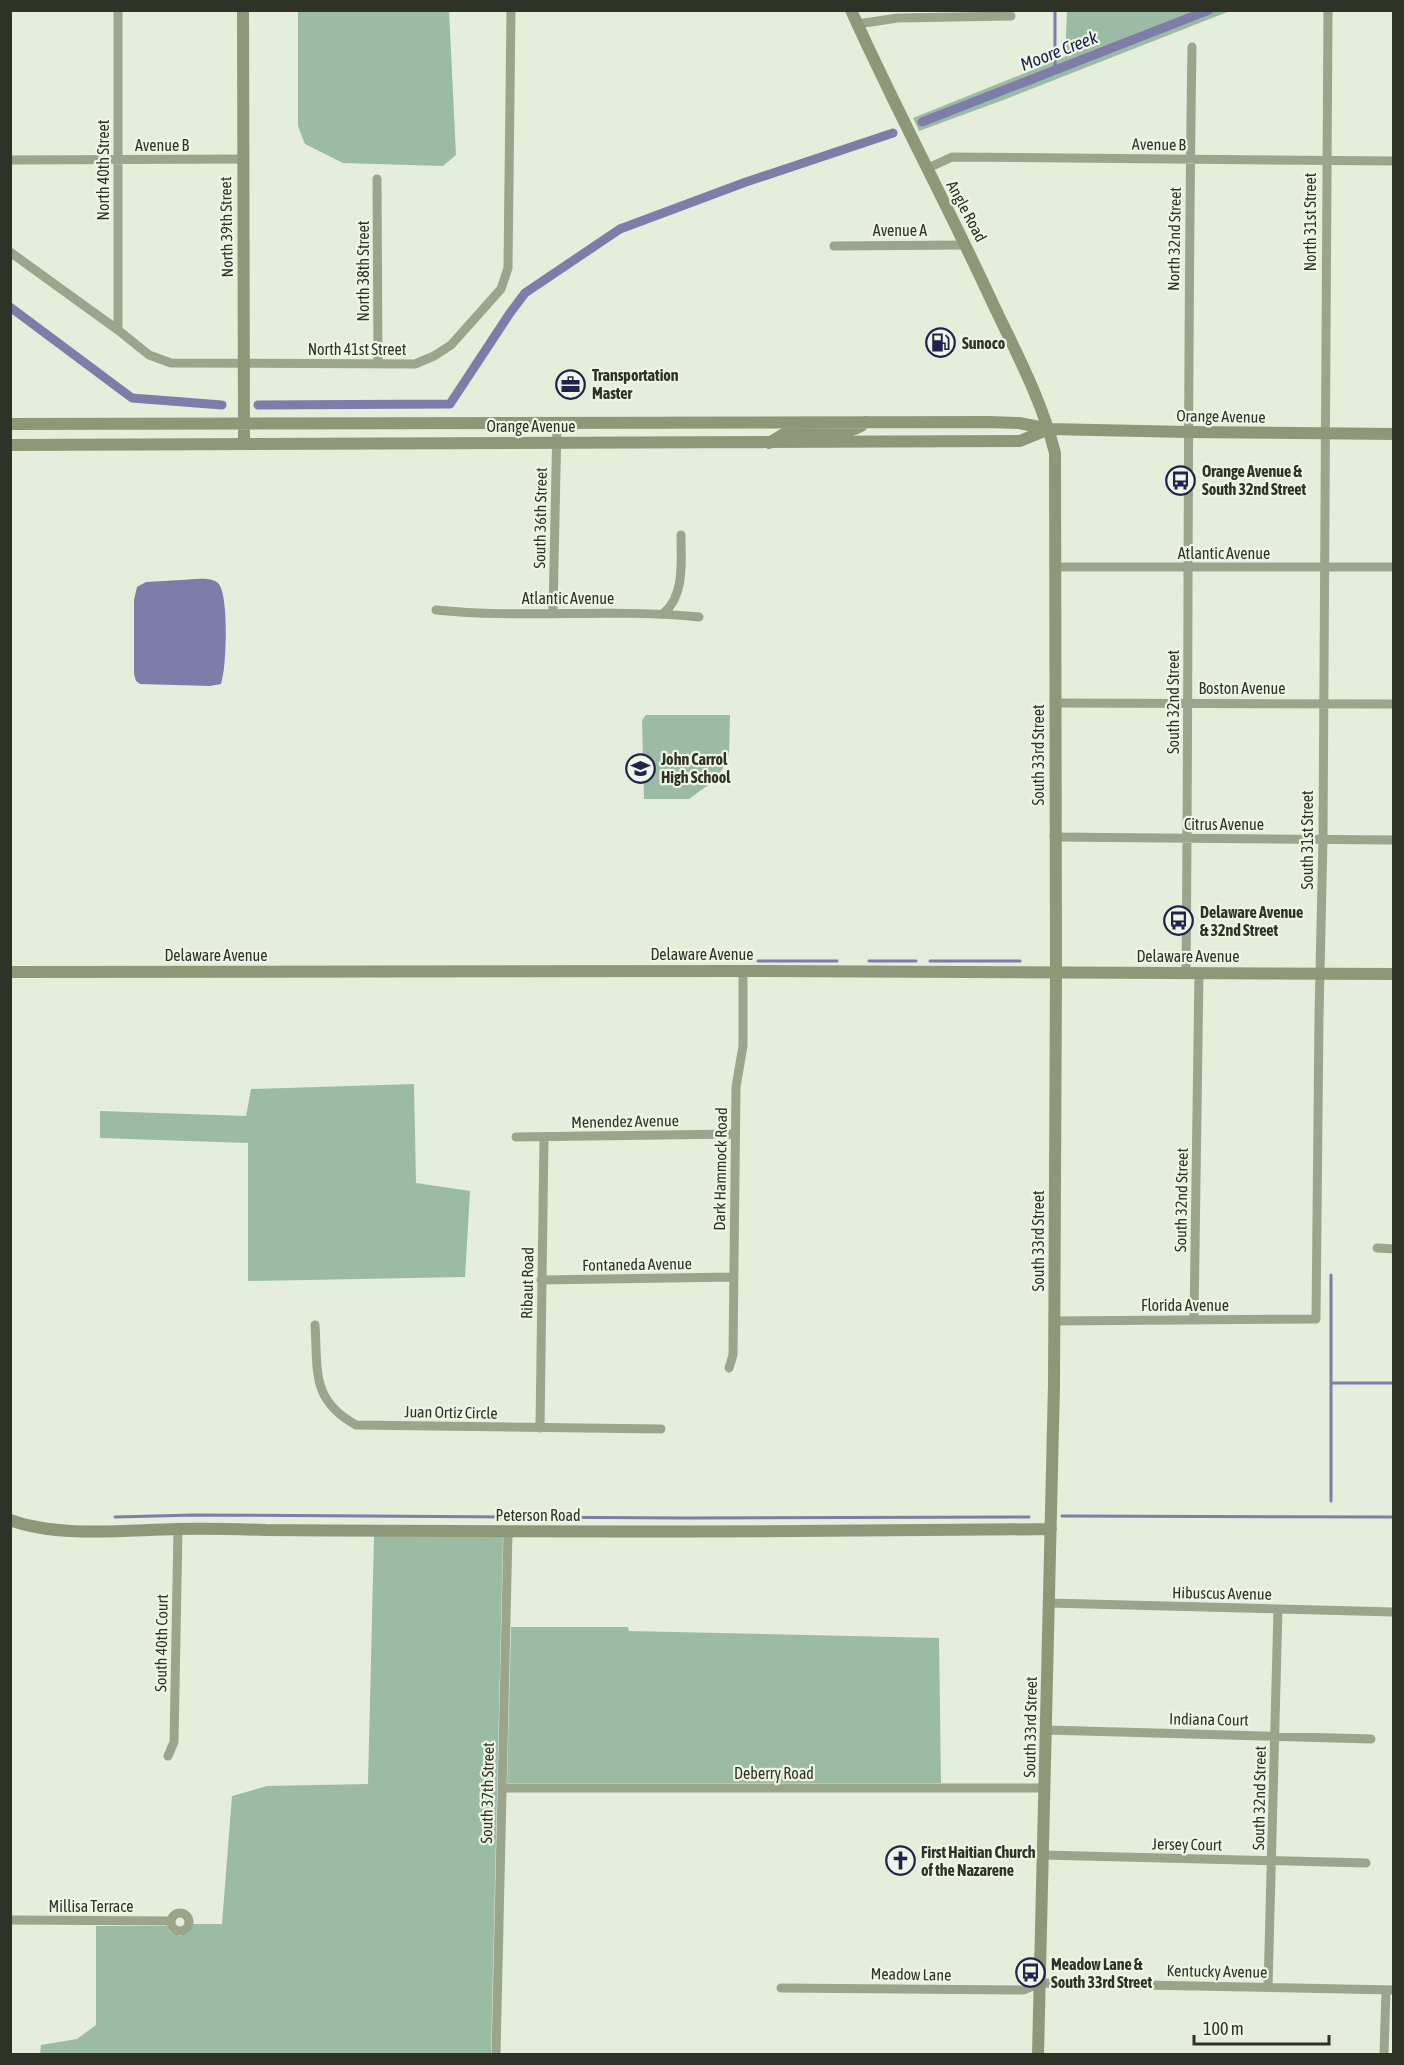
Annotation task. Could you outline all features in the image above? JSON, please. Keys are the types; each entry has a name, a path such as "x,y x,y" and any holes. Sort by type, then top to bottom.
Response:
{"street":[{"name":"North 40th Street","path":"118,10 118,330"},
{"name":"North 39th Street","path":"243,10 244,443"},
{"name":"North 41st Street","path":"10,252 149,355 171,363 415,364 434,356 451,345 501,290 506,280 511,10"},
{"name":"Angle Road","path":"851,10 926,169 966,245 1035,392 1049,429"},
{"name":"North 31st Street","path":"1325,433 1328,10"},
{"path":"857,24 898,18 1011,16"},
{"name":"North 32nd Street","path":"1187,432 1192,47"},
{"name":"Avenue B","path":"926,169 952,157 1394,161"},
{"name":"Avenue B","path":"10,160 242,159"},
{"name":"North 38th Street","path":"377,179 378,364"},
{"name":"Avenue A","path":"834,246 966,245"},
{"path":"769,443 788,433 854,430 867,421"},
{"name":"Orange Avenue","path":"10,424 244,422 557,424 867,421 1019,423 1049,429 1394,434"},
{"name":"South 36th Street","path":"553,612 557,424"},
{"name":"Orange Avenue","path":"10,445 1020,441 1049,429"},
{"name":"South 33rd Street","path":"1038,2055 1054,1321 1055,453 1049,429"},
{"name":"South 32nd Street","path":"1187,432 1187,840 1193,972 1194,1320"},
{"name":"South 31st Street","path":"1316,1319 1323,839 1325,433"},
{"path":"664,614 675,601 681,535"},
{"name":"Atlantic Avenue","path":"1055,567 1394,567"},
{"name":"Atlantic Avenue","path":"436,610 475,614 553,612 664,614 699,617"},
{"name":"Boston Avenue","path":"1054,703 1394,704"},
{"name":"Citrus Avenue","path":"1054,837 1187,840 1394,840"},
{"name":"Delaware Avenue","path":"10,972 743,971 1394,974"},
{"name":"Dark Hammock Road","path":"729,1368 733,1355 736,1087 743,1046 743,971"},
{"name":"Menendez Avenue","path":"516,1137 735,1134"},
{"name":"Ribaut Road","path":"540,1428 544,1138"},
{"path":"1377,1248 1394,1249"},
{"name":"Fontaneda Avenue","path":"542,1280 734,1277"},
{"name":"Florida Avenue","path":"1054,1321 1316,1319"},
{"name":"Juan Ortiz Circle","path":"315,1325 318,1373 324,1399 340,1416 356,1425 661,1429"},
{"name":"Peterson Road","path":"10,1520 25,1526"},
{"name":"Peterson Road","path":"10,1528 25,1526 108,1532 178,1529 508,1532 1051,1529"},
{"name":"South 40th Court","path":"168,1756 174,1742 178,1529"},
{"name":"South 37th Street","path":"496,2055 508,1532"},
{"name":"Hibuscus Avenue","path":"1049,1603 1394,1612"},
{"name":"South 32nd Street","path":"1268,1987 1278,1609"},
{"name":"Indiana Court","path":"1046,1730 1371,1739"},
{"name":"Deberry Road","path":"502,1788 1045,1788"},
{"name":"Jersey Court","path":"1043,1855 1366,1863"},
{"name":"Millisa Terrace","path":"10,1920 170,1921"},
{"name":"Kentucky Avenue","path":"1040,1983 1390,1990"},
{"name":"Meadow Lane","path":"781,1988 1024,1990 1040,1983"},
{"path":"1384,2055 1390,1990"}],"green space":[{"path":"298,11 449,11 456,155 443,166 343,163 305,144 298,126"},
{"path":"1067,11 1230,11 919,131 913,118 1065,57"},
{"path":"646,715 730,715 729,755 722,770 711,783 689,799 644,799 642,720"},
{"path":"414,1084 416,1183 470,1191 465,1277 248,1281 248,1143 100,1138 100,1111 246,1116 251,1089"},
{"path":"374,1536 503,1537 491,2054 40,2054 41,2045 77,2039 96,2025 96,1926 167,1926 170,1932 180,1936 188,1933 193,1924 222,1924 232,1796 267,1786 368,1784"},
{"path":"511,1627 628,1627 629,1631 939,1638 941,1783 507,1783"}],"water":[{"path":"200,579 218,583 222,590 226,632 225,663 221,684 210,686 140,684 136,681 134,674 134,600 137,587 146,582"}],"waterway":[{"path":"1055,10 1055,70"},
{"name":"Moore Creek","path":"922,122 1209,10"},
{"path":"258,405 450,404 525,293 620,229 746,182 893,133"},
{"path":"10,307 132,398 222,405"},
{"path":"758,961 837,961"},
{"path":"869,961 916,961"},
{"path":"930,961 1020,961"},
{"path":"1331,1275 1331,1501"},
{"path":"1331,1383 1394,1383"},
{"path":"115,1517 195,1515 685,1518 1029,1517"},
{"path":"1062,1516 1394,1517"}],"place":[{"name":"Sunoco","path":"941,343"},
{"name":"Transportation Master","path":"571,384"},
{"name":"Orange Avenue & South 32nd Street","path":"1181,480"},
{"name":"John Carrol High School","path":"640,768"},
{"name":"Delaware Avenue & 32nd Street","path":"1179,921"},
{"name":"First Haitian Church of the Nazarene","path":"900,1861"},
{"name":"Meadow Lane & South 33rd Street","path":"1030,1973"}]}
